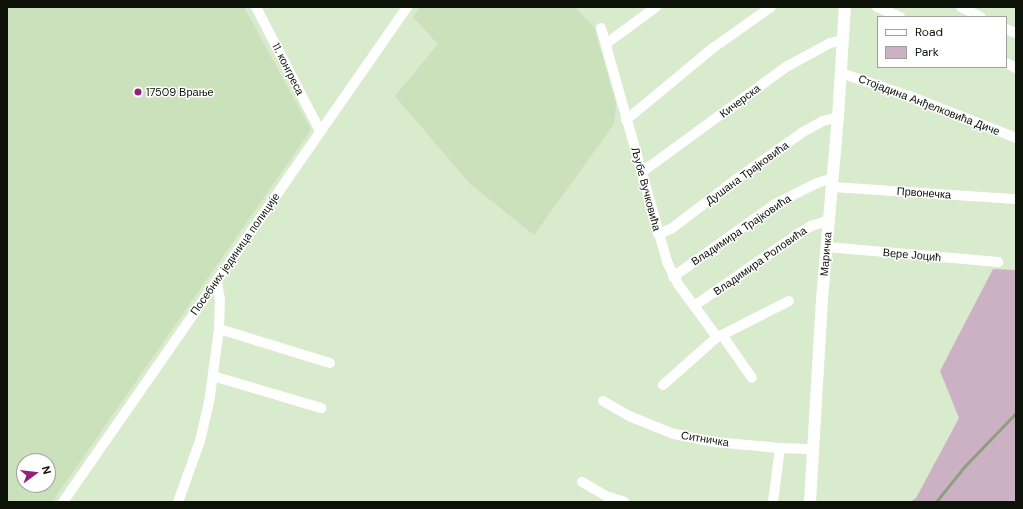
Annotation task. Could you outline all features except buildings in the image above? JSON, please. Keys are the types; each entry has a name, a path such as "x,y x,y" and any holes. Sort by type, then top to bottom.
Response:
{"street":[{"name":"11. конгреса","path":"256,7 320,131"},
{"name":"Посебних јединица полиције","path":"63,502 407,7"},
{"path":"607,43 656,7"},
{"path":"626,120 713,48 771,7"},
{"name":"Маричка","path":"810,502 845,7"},
{"path":"877,7 898,16"},
{"path":"961,7 979,16"},
{"name":"Љубе Вучковића","path":"601,28 607,43 626,120 642,172 658,234 673,277 694,306 720,336 752,378"},
{"name":"Кичерска","path":"642,172 786,67 830,43 843,40"},
{"path":"1007,64 1016,68"},
{"name":"Стојадина Анђелковића Диче","path":"841,73 894,91 1016,138"},
{"name":"Душана Трајковића","path":"658,234 671,229 738,178 803,132 823,121 838,117"},
{"name":"Првонечка","path":"833,183 1016,199"},
{"name":"Владимира Трајковића","path":"673,277 775,204 811,186 833,183"},
{"name":"Владимира Роловића","path":"694,306 796,235 811,226 829,220"},
{"name":"Вере Јоцић","path":"827,247 998,262"},
{"path":"178,502 203,429 213,376 219,329 220,300 217,281"},
{"path":"663,385 720,336 789,301"},
{"path":"219,329 330,363"},
{"path":"213,376 321,408"},
{"name":"Ситничка","path":"603,401 629,416 674,434 714,442 780,448 814,449"},
{"path":"773,502 780,448"},
{"path":"582,482 606,496 624,502"}],"shaded area":[{"path":"7,7 244,7 311,130 52,502 7,502"},
{"path":"420,7 577,7 576,8 594,27 616,104 614,124 534,235 469,183 395,96 438,44 413,17"}],"green space":[{"path":"993,269 1016,270 1016,502 910,502 916,498 959,418 940,371"}],"waterway":[{"path":"936,502 964,467 1016,413"}],"place":[{"name":"17509 Врање","path":"138,92"}]}
